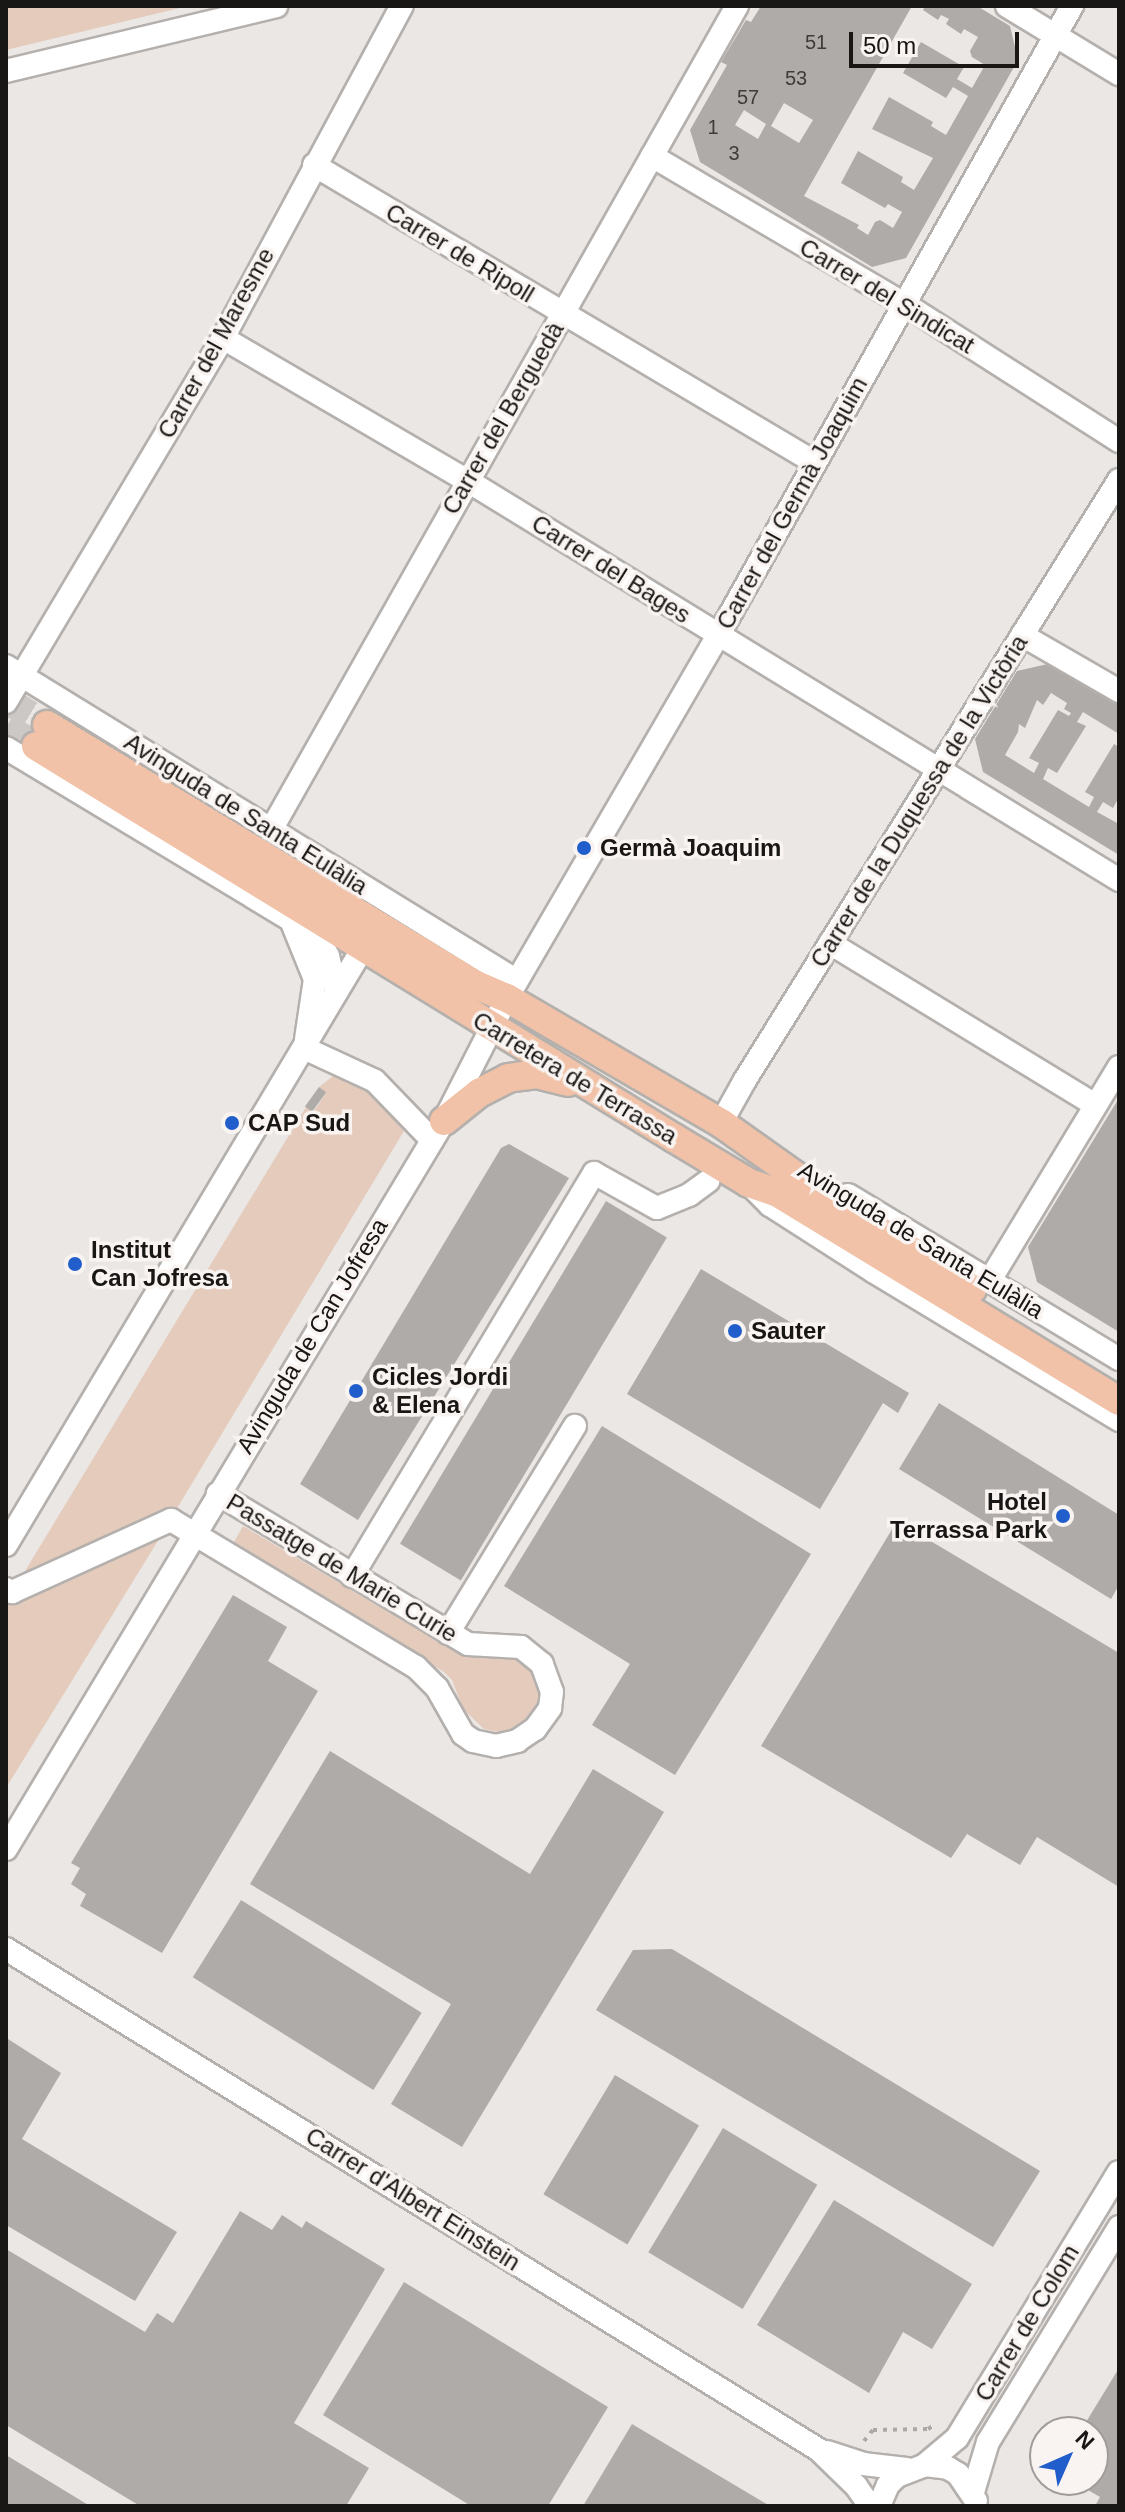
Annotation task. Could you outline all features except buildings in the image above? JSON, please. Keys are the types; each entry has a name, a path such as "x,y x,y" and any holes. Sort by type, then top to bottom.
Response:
{"main road":[{"name":"Carretera de Terrassa","path":"1119,1381 824,1196 721,1123 512,990 42,735 494,1029 749,1183 778,1193 1119,1401"},
{"path":"438,1131 479,1093 508,1078 536,1074 597,1091"}],"street":[{"path":"6,71 276,6"},
{"name":"Carrer del Maresme","path":"13,671 223,338 402,6"},
{"name":"Carrer del Berguedà","path":"271,830 737,6"},
{"path":"1007,6 1119,74"},
{"name":"Carrer del Germà Joaquim","path":"512,990 718,636 1072,6"},
{"name":"Carrer del Sindicat","path":"652,156 903,303 1119,441"},
{"name":"Carrer de Ripoll","path":"314,165 814,462"},
{"name":"Carrer del Bages","path":"223,338 468,481 1119,880"},
{"name":"Carrer de la Duquessa de la Victòria","path":"721,1123 938,767 1119,480"},
{"path":"1022,635 1119,691"},
{"path":"6,702 13,671"},
{"name":"Avinguda de Santa Eulàlia","path":"13,671 271,830 480,974"},
{"path":"6,748 291,920 315,979 304,1048"},
{"path":"298,903 328,956 336,992"},
{"path":"830,943 1095,1105"},
{"path":"6,1545 357,958 368,949 388,948 449,980 480,974"},
{"name":"Avinguda de Can Jofresa","path":"6,1849 438,1131 512,990"},
{"path":"304,1048 375,1081 438,1131"},
{"path":"990,1280 1119,1067"},
{"name":"Avinguda de Santa Eulàlia","path":"721,1123 1119,1359"},
{"path":"352,1576 594,1173 657,1208 689,1195 708,1181"},
{"name":"Avinguda de Santa Eulàlia","path":"749,1183 770,1205 860,1263 1119,1420"},
{"path":"448,1633 575,1426"},
{"name":"Passatge de Marie Curie","path":"194,1534 416,1667 437,1688 463,1734 473,1741 507,1745 535,1729 550,1708 552,1692 548,1676 536,1656 521,1647 468,1644 218,1494"},
{"path":"6,1589 12,1592 171,1520 194,1534"},
{"name":"Carrer d'Albert Einstein","path":"6,1949 819,2450 856,2486 870,2506"},
{"name":"Carrer de Colom","path":"879,2506 888,2485 957,2438 1119,2172"},
{"name":"Carrer de Colom","path":"975,2499 988,2442 1119,2227"},
{"name":"Carrer d'Albert Einstein","path":"819,2450 849,2460 948,2468 975,2499"}],"path":[{"path":"849,2460 873,2430 928,2429 942,2420"}],"shaded area":[{"path":"6,6 188,6 6,50"},
{"path":"333,1076 364,1085 388,1106 404,1131 176,1510 19,1581 306,1107 314,1111 326,1093 319,1087"},
{"path":"243,1526 459,1654 510,1654 522,1661 538,1681 538,1708 517,1729 502,1733 484,1729 463,1709 452,1680 444,1672 234,1542"},
{"path":"159,1539 6,1788 6,1605"}],"tunnel":[{"path":"6,700 47,725"},
{"path":"6,727 36,746"}],"place":[{"name":"Germà Joaquim","path":"584,848"},
{"name":"CAP Sud","path":"232,1123"},
{"name":"Institut Can Jofresa","path":"75,1264"},
{"name":"Sauter","path":"735,1331"},
{"name":"Cicles Jordi & Elena","path":"356,1391"},
{"name":"Hotel Terrassa Park","path":"1063,1516"}]}
